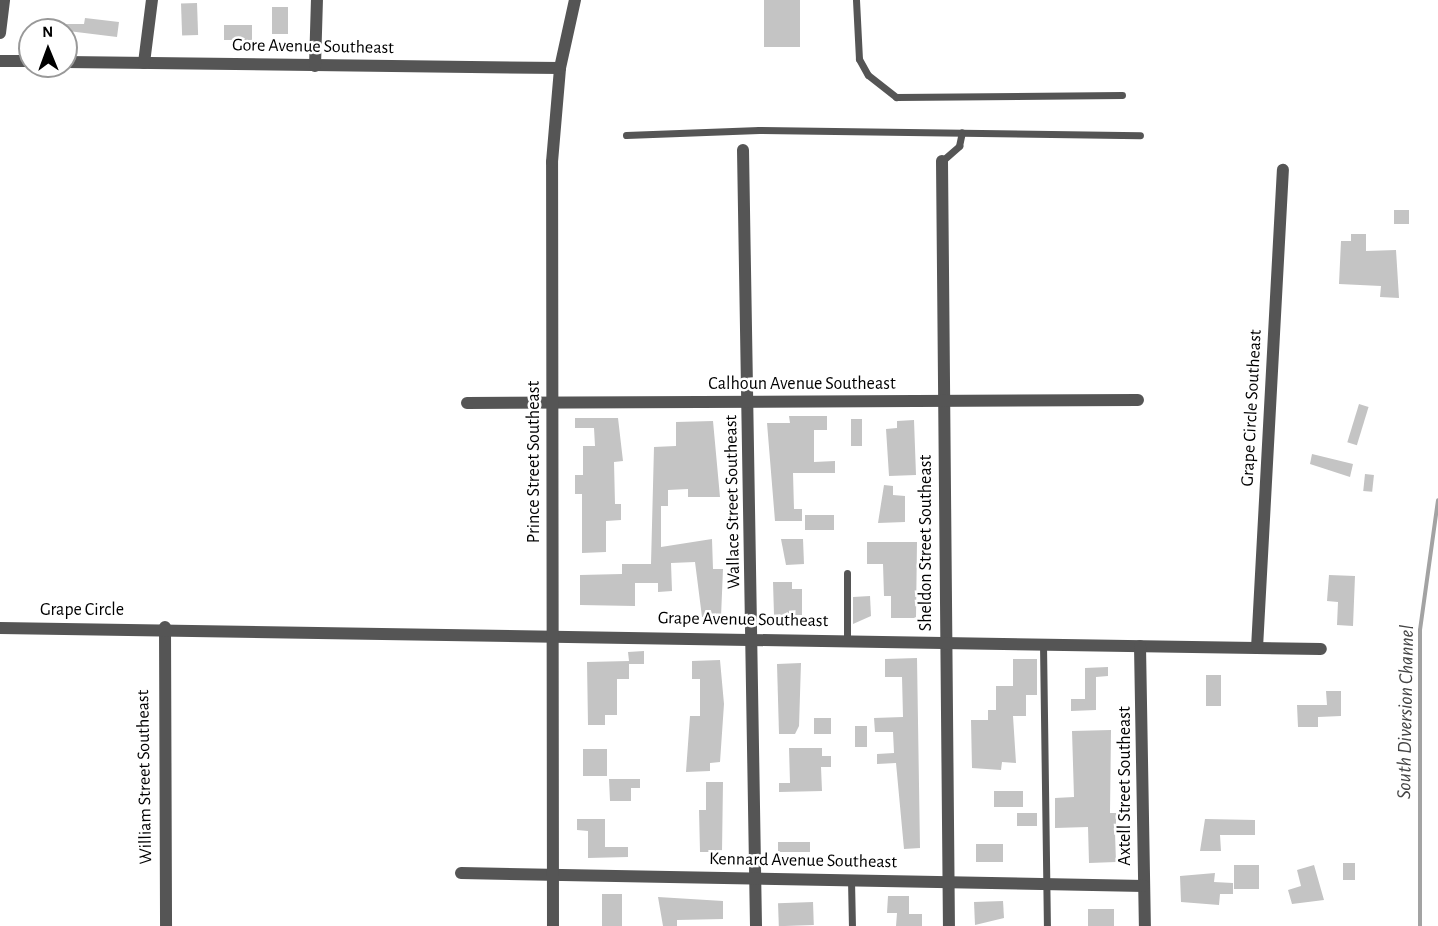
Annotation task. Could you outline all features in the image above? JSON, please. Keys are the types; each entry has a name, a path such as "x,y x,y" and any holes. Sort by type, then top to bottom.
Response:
{"street":[{"path":"0,33 4,0"},
{"path":"144,63 152,0"},
{"path":"315,66 317,0"},
{"name":"Prince Street Southeast","path":"554,926 552,872 552,162 560,69 575,0"},
{"path":"0,61 18,61"},
{"name":"Gore Avenue Southeast","path":"78,62 560,69"},
{"name":"Wallace Street Southeast","path":"743,150 754,638 756,926"},
{"name":"Sheldon Street Southeast","path":"942,161 944,642 949,926"},
{"name":"Grape Circle Southeast","path":"1257,648 1283,170"},
{"name":"Calhoun Avenue Southeast","path":"467,403 1138,400"},
{"name":"Grape Avenue Southeast","path":"165,627 1321,649"},
{"name":"Grape Circle","path":"0,628 165,627"},
{"name":"William Street Southeast","path":"165,627 166,926"},
{"name":"Axtell Street Southeast","path":"1140,646 1144,926"},
{"name":"Kennard Avenue Southeast","path":"460,873 552,872 1144,886"}],"lane":[{"path":"855,0 859,59 868,75 896,97 1122,95"},
{"path":"626,135 962,132 1140,135"},
{"path":"942,161 959,146 962,132"},
{"path":"847,573 848,640"},
{"path":"1043,644 1047,926"},
{"path":"851,880 852,926"}],"building":[{"path":"764,0 800,0 800,47 764,47"},
{"path":"197,3 198,35 182,36 181,4"},
{"path":"272,7 288,7 288,34 272,34"},
{"path":"85,18 119,22 117,37 78,32 78,24 84,24"},
{"path":"224,25 252,25 252,40 224,40"},
{"path":"1394,210 1409,210 1409,224 1394,224"},
{"path":"1351,234 1366,234 1366,251 1396,250 1399,298 1380,297 1381,286 1339,284 1341,241 1351,241"},
{"path":"1359,404 1369,407 1357,445 1347,442"},
{"path":"789,416 827,416 827,430 814,430 814,462 835,461 835,473 793,473 794,509 802,509 802,521 775,521 767,423 790,423"},
{"path":"575,418 618,418 623,461 614,462 615,504 621,504 621,520 606,521 606,552 582,553 582,494 575,494 575,475 583,475 583,446 595,446 594,428 575,428"},
{"path":"851,419 862,419 862,446 851,446"},
{"path":"914,420 916,475 889,476 886,429 897,428 897,421"},
{"path":"713,421 720,497 688,497 688,489 668,490 668,506 661,506 661,547 712,539 713,569 723,569 721,617 702,617 695,562 671,563 672,591 658,592 658,583 635,583 635,606 580,605 580,575 622,574 622,564 651,564 654,447 676,446 676,422"},
{"path":"1312,454 1353,464 1350,477 1310,464"},
{"path":"1365,474 1374,475 1372,492 1363,491"},
{"path":"884,485 893,486 893,495 905,496 905,522 878,523"},
{"path":"805,515 834,515 834,530 805,530"},
{"path":"781,539 803,539 804,564 786,565"},
{"path":"867,542 917,542 916,618 891,618 891,596 884,596 883,564 867,564"},
{"path":"1329,575 1355,576 1353,626 1337,625 1338,602 1327,601"},
{"path":"773,582 792,582 792,589 802,589 802,615 774,615"},
{"path":"870,596 871,616 853,624 853,597"},
{"path":"644,651 644,664 629,664 629,679 617,679 617,715 605,715 605,725 588,725 587,662 629,661 628,652"},
{"path":"917,658 920,848 904,849 896,763 877,764 877,754 894,753 893,732 875,732 874,718 903,717 902,677 885,677 885,659"},
{"path":"1013,659 1037,659 1037,695 1026,695 1026,716 1013,716 1016,763 1002,762 1001,770 972,768 971,720 988,720 988,710 996,710 996,686 1013,686"},
{"path":"720,660 724,704 720,762 710,763 710,771 686,772 690,716 700,716 700,679 692,679 692,661"},
{"path":"801,663 799,726 795,734 779,734 777,664"},
{"path":"1108,667 1108,676 1096,677 1096,710 1071,711 1071,699 1085,699 1085,668"},
{"path":"1206,675 1221,675 1221,706 1206,706"},
{"path":"1326,691 1341,691 1341,716 1318,717 1318,727 1298,727 1297,705 1327,705"},
{"path":"814,718 831,718 831,734 814,734"},
{"path":"855,726 867,726 867,747 855,747"},
{"path":"1111,730 1110,813 1116,813 1116,824 1123,824 1123,833 1115,833 1116,862 1089,863 1088,827 1055,828 1055,798 1074,797 1072,731"},
{"path":"789,748 822,748 822,756 831,756 831,767 821,767 822,791 779,792 779,783 790,783"},
{"path":"583,749 607,749 607,776 583,776"},
{"path":"609,779 640,779 640,788 631,788 631,801 610,801"},
{"path":"706,782 723,782 722,852 700,852 699,810 706,810"},
{"path":"994,791 1023,791 1023,807 994,807"},
{"path":"1017,813 1037,813 1037,826 1017,826"},
{"path":"577,819 605,819 605,847 628,847 628,857 588,858 588,831 577,830"},
{"path":"1205,819 1255,820 1255,835 1220,835 1221,851 1200,851"},
{"path":"778,842 810,842 810,852 778,852"},
{"path":"976,844 1003,844 1003,862 976,862"},
{"path":"1343,863 1355,863 1355,880 1343,880"},
{"path":"1234,865 1259,865 1259,889 1234,889"},
{"path":"1314,865 1324,900 1292,904 1288,890 1301,886 1297,870"},
{"path":"1215,873 1214,882 1233,883 1233,894 1220,894 1219,905 1181,902 1180,876"},
{"path":"602,894 622,894 622,926 602,926"},
{"path":"888,896 909,896 909,914 922,914 922,926 896,926 897,913 887,913"},
{"path":"658,897 723,901 723,919 677,920 677,926 663,926"},
{"path":"1003,901 1004,918 975,925 974,902"},
{"path":"813,902 814,925 779,926 778,903"},
{"path":"1088,909 1114,909 1114,926 1088,926"}],"waterway":[{"name":"South Diversion Channel","path":"1420,926 1420,630 1438,500"}]}
